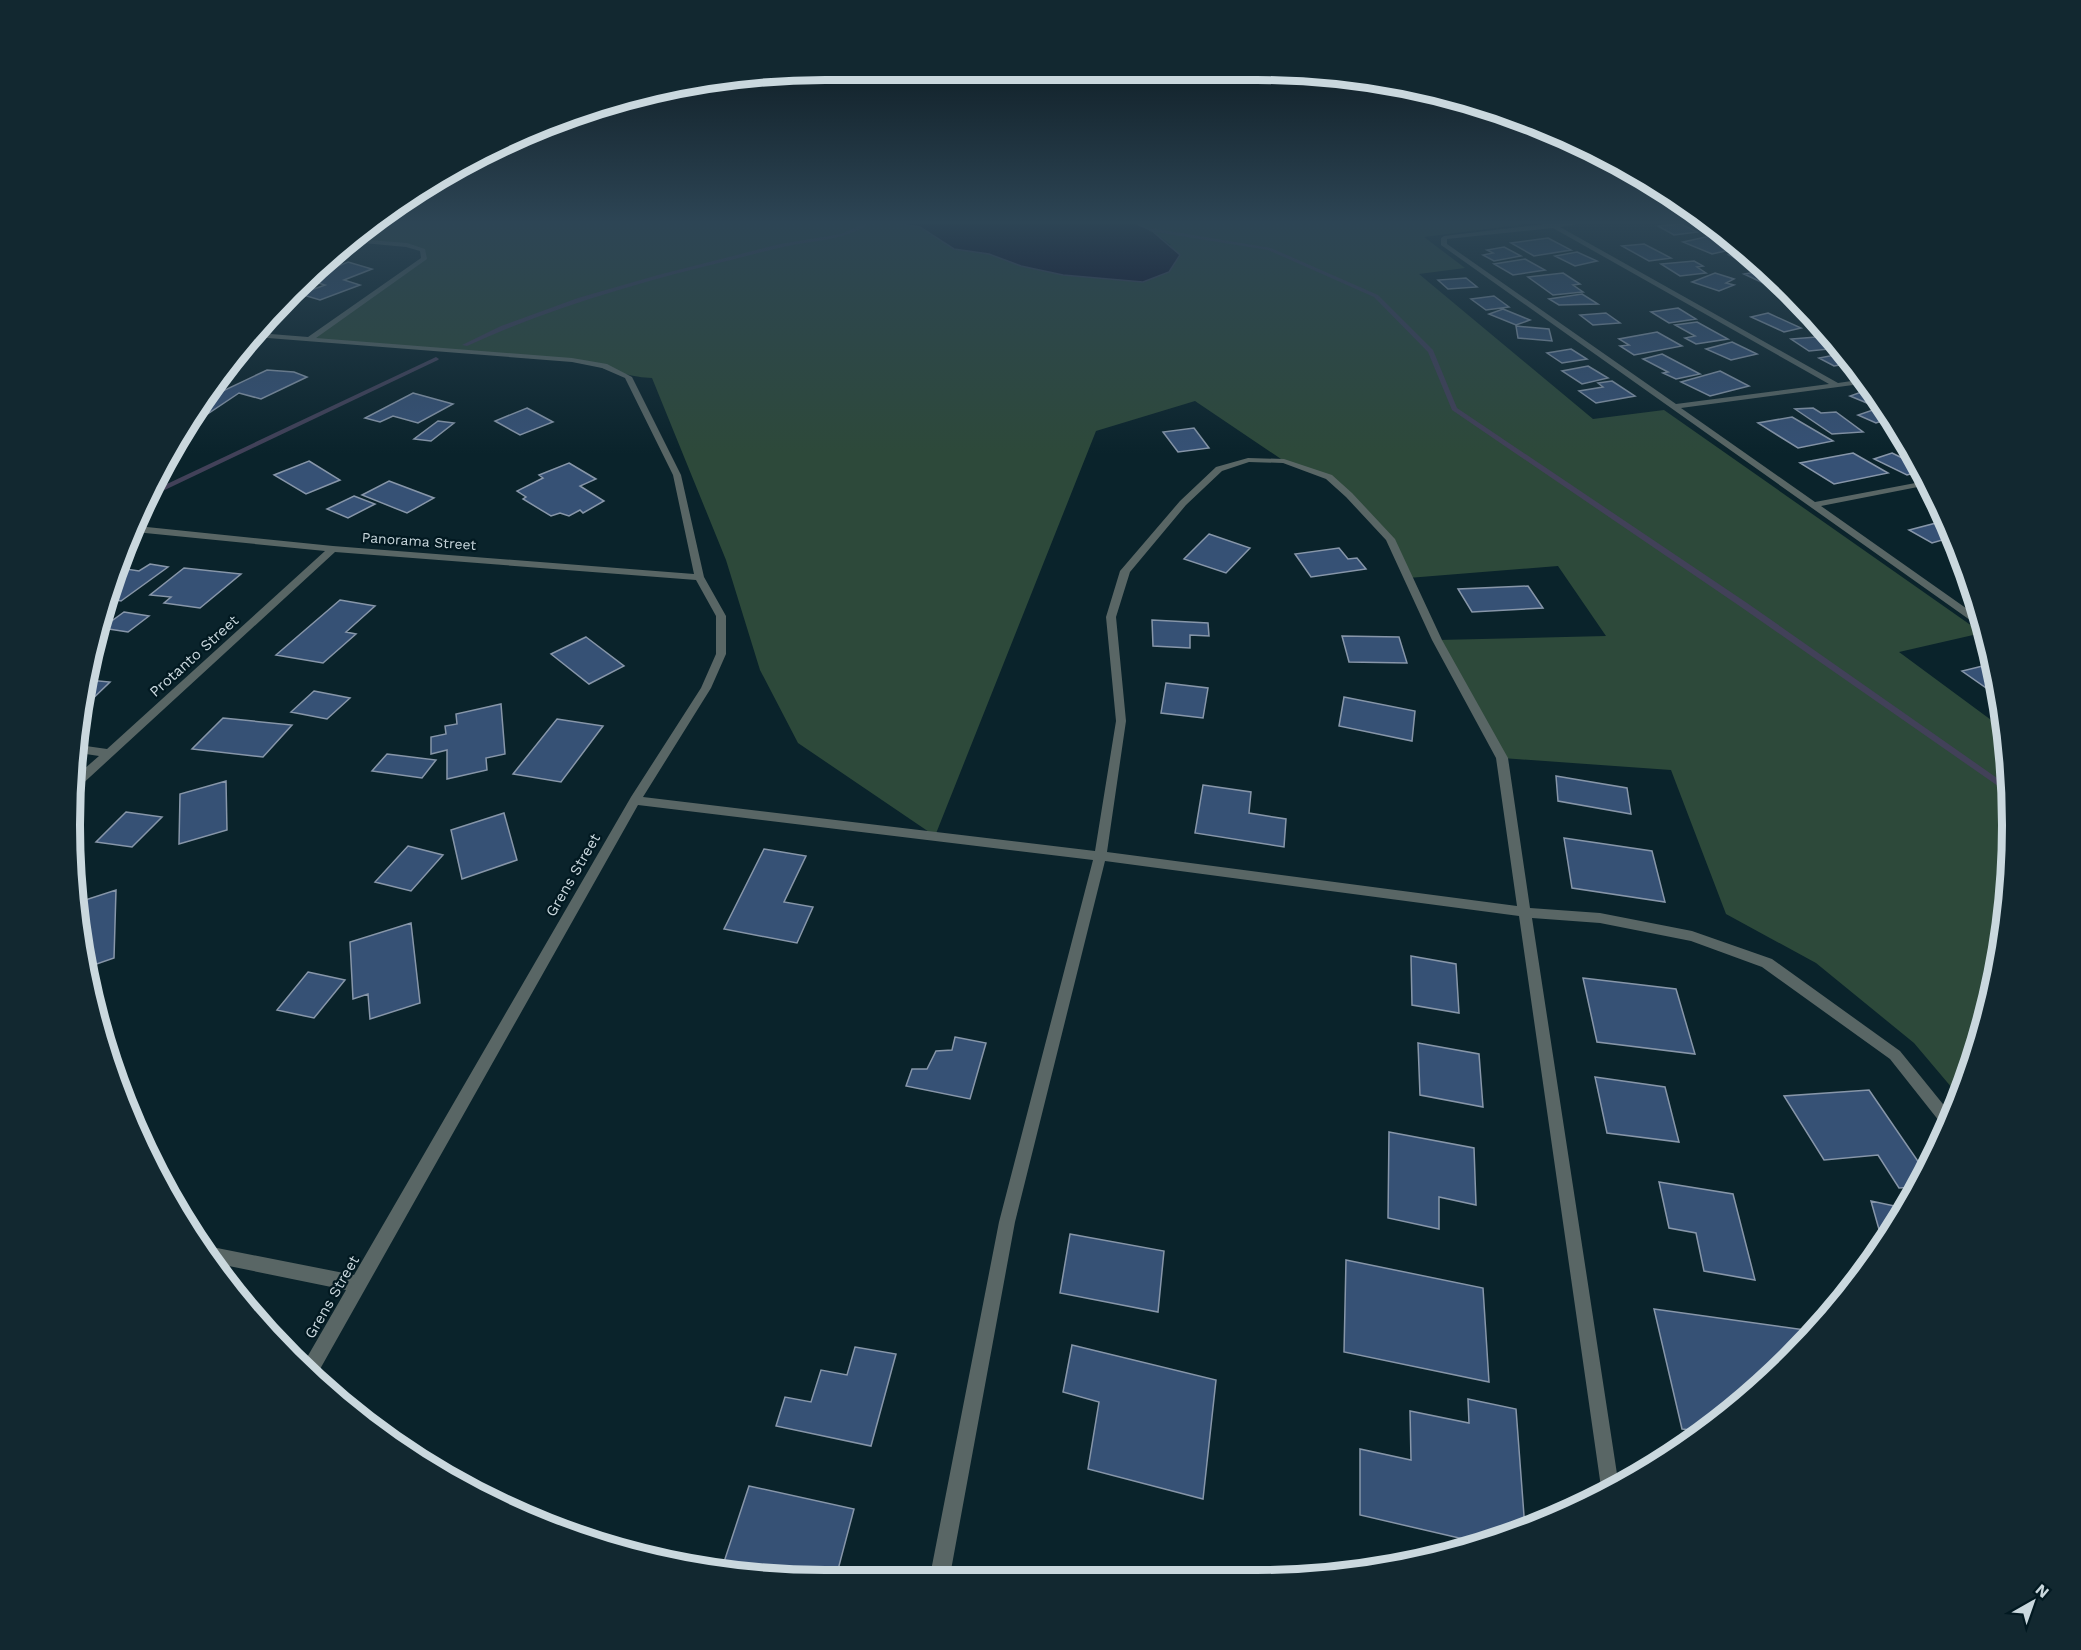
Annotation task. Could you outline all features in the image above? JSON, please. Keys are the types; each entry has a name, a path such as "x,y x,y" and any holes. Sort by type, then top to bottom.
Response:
{"street":[{"path":"263,336 308,340 365,300"},
{"path":"1522,300 1971,615"},
{"path":"1686,300 1838,386"},
{"name":"Grens Street","path":"308,340 572,360 604,366 628,377 677,476 699,577 721,616 721,654 706,688 635,800 312,1365"},
{"path":"1674,407 1856,383"},
{"path":"941,1570 1007,1222 1100,856 1121,721 1111,618 1125,571 1183,502 1219,469 1248,460 1284,461 1329,477 1349,495 1390,540 1437,640 1502,758 1609,1482"},
{"path":"1813,505 1919,484"},
{"name":"Panorama Street","path":"141,529 333,549 699,577"},
{"name":"Protanto Street","path":"81,779 333,549"},
{"path":"84,750 110,753"},
{"path":"635,800 1100,856 1523,912 1600,918 1692,936 1767,963 1894,1055 1943,1115"},
{"path":"217,1256 358,1284"}],"green space":[{"path":"365,300 1450,300 1593,419 1664,410 1975,628 1977,634 1899,652 1994,722 1995,728 2002,825 1995,922 1976,1018 1953,1089 1914,1043 1816,963 1726,914 1671,770 1502,758 1437,640 1606,636 1558,566 1408,578 1390,539 1329,478 1284,461 1195,401 1096,431 935,836 798,743 760,670 726,560 652,378 572,360 308,340"}],"building":[{"path":"1472,300 1499,300 1509,307 1486,310"},
{"path":"1551,300 1592,300 1598,304 1559,305"},
{"path":"1678,308 1696,319 1669,323 1651,312"},
{"path":"1503,309 1530,320 1516,325 1489,314"},
{"path":"1606,313 1620,323 1593,325 1580,315"},
{"path":"1768,313 1801,328 1784,332 1751,317"},
{"path":"1697,322 1728,339 1696,344 1685,338 1695,336 1675,325"},
{"path":"1516,326 1549,329 1552,341 1518,338"},
{"path":"1657,332 1682,346 1634,355 1620,346 1629,345 1619,339"},
{"path":"1816,337 1829,349 1809,351 1791,339"},
{"path":"1732,342 1757,354 1731,360 1706,349"},
{"path":"1571,349 1587,359 1562,363 1547,353"},
{"path":"1662,354 1700,374 1676,379 1663,373 1668,372 1643,359"},
{"path":"1834,355 1842,365 1834,366 1819,358"},
{"path":"1588,366 1608,378 1582,384 1562,371"},
{"path":"267,370 294,372 307,377 261,399 239,393 201,417 220,390 223,391"},
{"path":"1720,371 1749,386 1710,396 1681,382"},
{"path":"1612,381 1635,396 1596,403 1579,391 1603,387 1598,383"},
{"path":"1862,392 1872,405 1850,396"},
{"path":"413,393 453,404 418,423 393,416 380,422 365,418"},
{"path":"527,408 553,422 520,435 495,421"},
{"path":"1813,408 1821,413 1836,412 1863,432 1832,434 1795,409"},
{"path":"1875,409 1882,421 1876,423 1858,415"},
{"path":"1792,417 1833,441 1798,448 1758,423"},
{"path":"438,421 454,423 431,441 414,439"},
{"path":"1194,428 1209,448 1178,452 1163,432"},
{"path":"1853,453 1888,473 1834,484 1800,463"},
{"path":"1892,453 1906,460 1913,473 1907,475 1874,459"},
{"path":"309,461 340,480 306,494 274,475"},
{"path":"569,463 596,479 580,486 604,501 583,513 580,510 569,516 560,513 551,516 523,499 526,497 517,491 543,478 539,475"},
{"path":"389,481 434,498 407,513 362,495"},
{"path":"354,496 375,504 348,518 327,509"},
{"path":"1937,523 1946,542 1942,540 1932,543 1909,530"},
{"path":"1209,534 1250,548 1226,573 1184,559"},
{"path":"1339,548 1348,559 1357,558 1366,569 1311,577 1295,554"},
{"path":"150,564 168,567 121,601 115,600 125,569 139,571"},
{"path":"184,568 241,574 200,608 164,603 171,597 150,595"},
{"path":"1528,586 1543,608 1472,612 1458,589"},
{"path":"340,600 375,606 346,632 356,634 323,663 276,655"},
{"path":"124,612 149,616 128,632 106,629 107,624"},
{"path":"1152,620 1208,623 1209,636 1190,635 1190,648 1153,646"},
{"path":"1342,636 1399,637 1407,663 1349,662"},
{"path":"586,637 624,666 589,684 551,654"},
{"path":"1984,666 1989,690 1962,671"},
{"path":"94,681 110,682 91,701"},
{"path":"1166,683 1208,688 1203,718 1161,713"},
{"path":"314,691 350,698 327,719 291,712"},
{"path":"1344,697 1415,711 1412,741 1339,726"},
{"path":"501,704 505,754 486,758 487,770 447,779 447,750 431,754 431,737 446,734 445,726 457,724 456,714"},
{"path":"223,718 292,725 263,757 192,749"},
{"path":"557,719 603,726 561,782 513,774"},
{"path":"387,754 436,760 422,778 372,771"},
{"path":"1556,776 1627,788 1631,814 1558,801"},
{"path":"226,781 227,830 179,844 180,794"},
{"path":"1203,785 1251,792 1249,813 1286,819 1284,847 1195,833"},
{"path":"126,812 162,817 132,847 96,842"},
{"path":"504,813 517,860 462,879 451,830"},
{"path":"1564,838 1652,851 1665,902 1572,888"},
{"path":"408,846 443,855 411,891 375,882"},
{"path":"764,849 806,856 784,902 813,907 797,943 724,929"},
{"path":"116,890 114,958 93,965 86,922 84,900"},
{"path":"411,923 420,1003 370,1019 368,994 353,999 350,942"},
{"path":"1411,956 1456,964 1459,1013 1412,1005"},
{"path":"308,972 345,980 314,1018 277,1010"},
{"path":"1583,978 1676,989 1695,1054 1597,1042"},
{"path":"955,1037 986,1043 970,1099 906,1086 912,1069 927,1069 936,1051 952,1050"},
{"path":"1418,1043 1479,1054 1483,1107 1420,1095"},
{"path":"1595,1077 1665,1087 1679,1142 1607,1133"},
{"path":"1869,1090 1920,1164 1908,1188 1899,1188 1878,1155 1824,1160 1784,1096"},
{"path":"1389,1132 1474,1148 1476,1205 1439,1197 1439,1229 1388,1218"},
{"path":"1659,1182 1733,1194 1755,1280 1704,1271 1696,1233 1669,1228"},
{"path":"1871,1201 1897,1206 1880,1233"},
{"path":"1070,1234 1164,1251 1158,1312 1060,1293"},
{"path":"1346,1260 1483,1288 1489,1382 1344,1352"},
{"path":"1654,1309 1804,1330 1748,1385 1710,1416 1691,1430 1682,1429"},
{"path":"1072,1345 1216,1380 1203,1499 1088,1469 1099,1402 1063,1392"},
{"path":"855,1347 896,1354 871,1446 776,1426 785,1397 811,1402 821,1370 847,1375"},
{"path":"1468,1399 1516,1409 1524,1520 1467,1540 1360,1515 1360,1449 1411,1460 1410,1411 1469,1423"},
{"path":"749,1486 854,1509 838,1570 776,1569 724,1563"}],"waterway":[{"path":"465,345 503,327 577,300"},
{"path":"1380,300 1431,351 1454,409 1744,605 2000,785"},
{"path":"158,491 436,359"}]}
